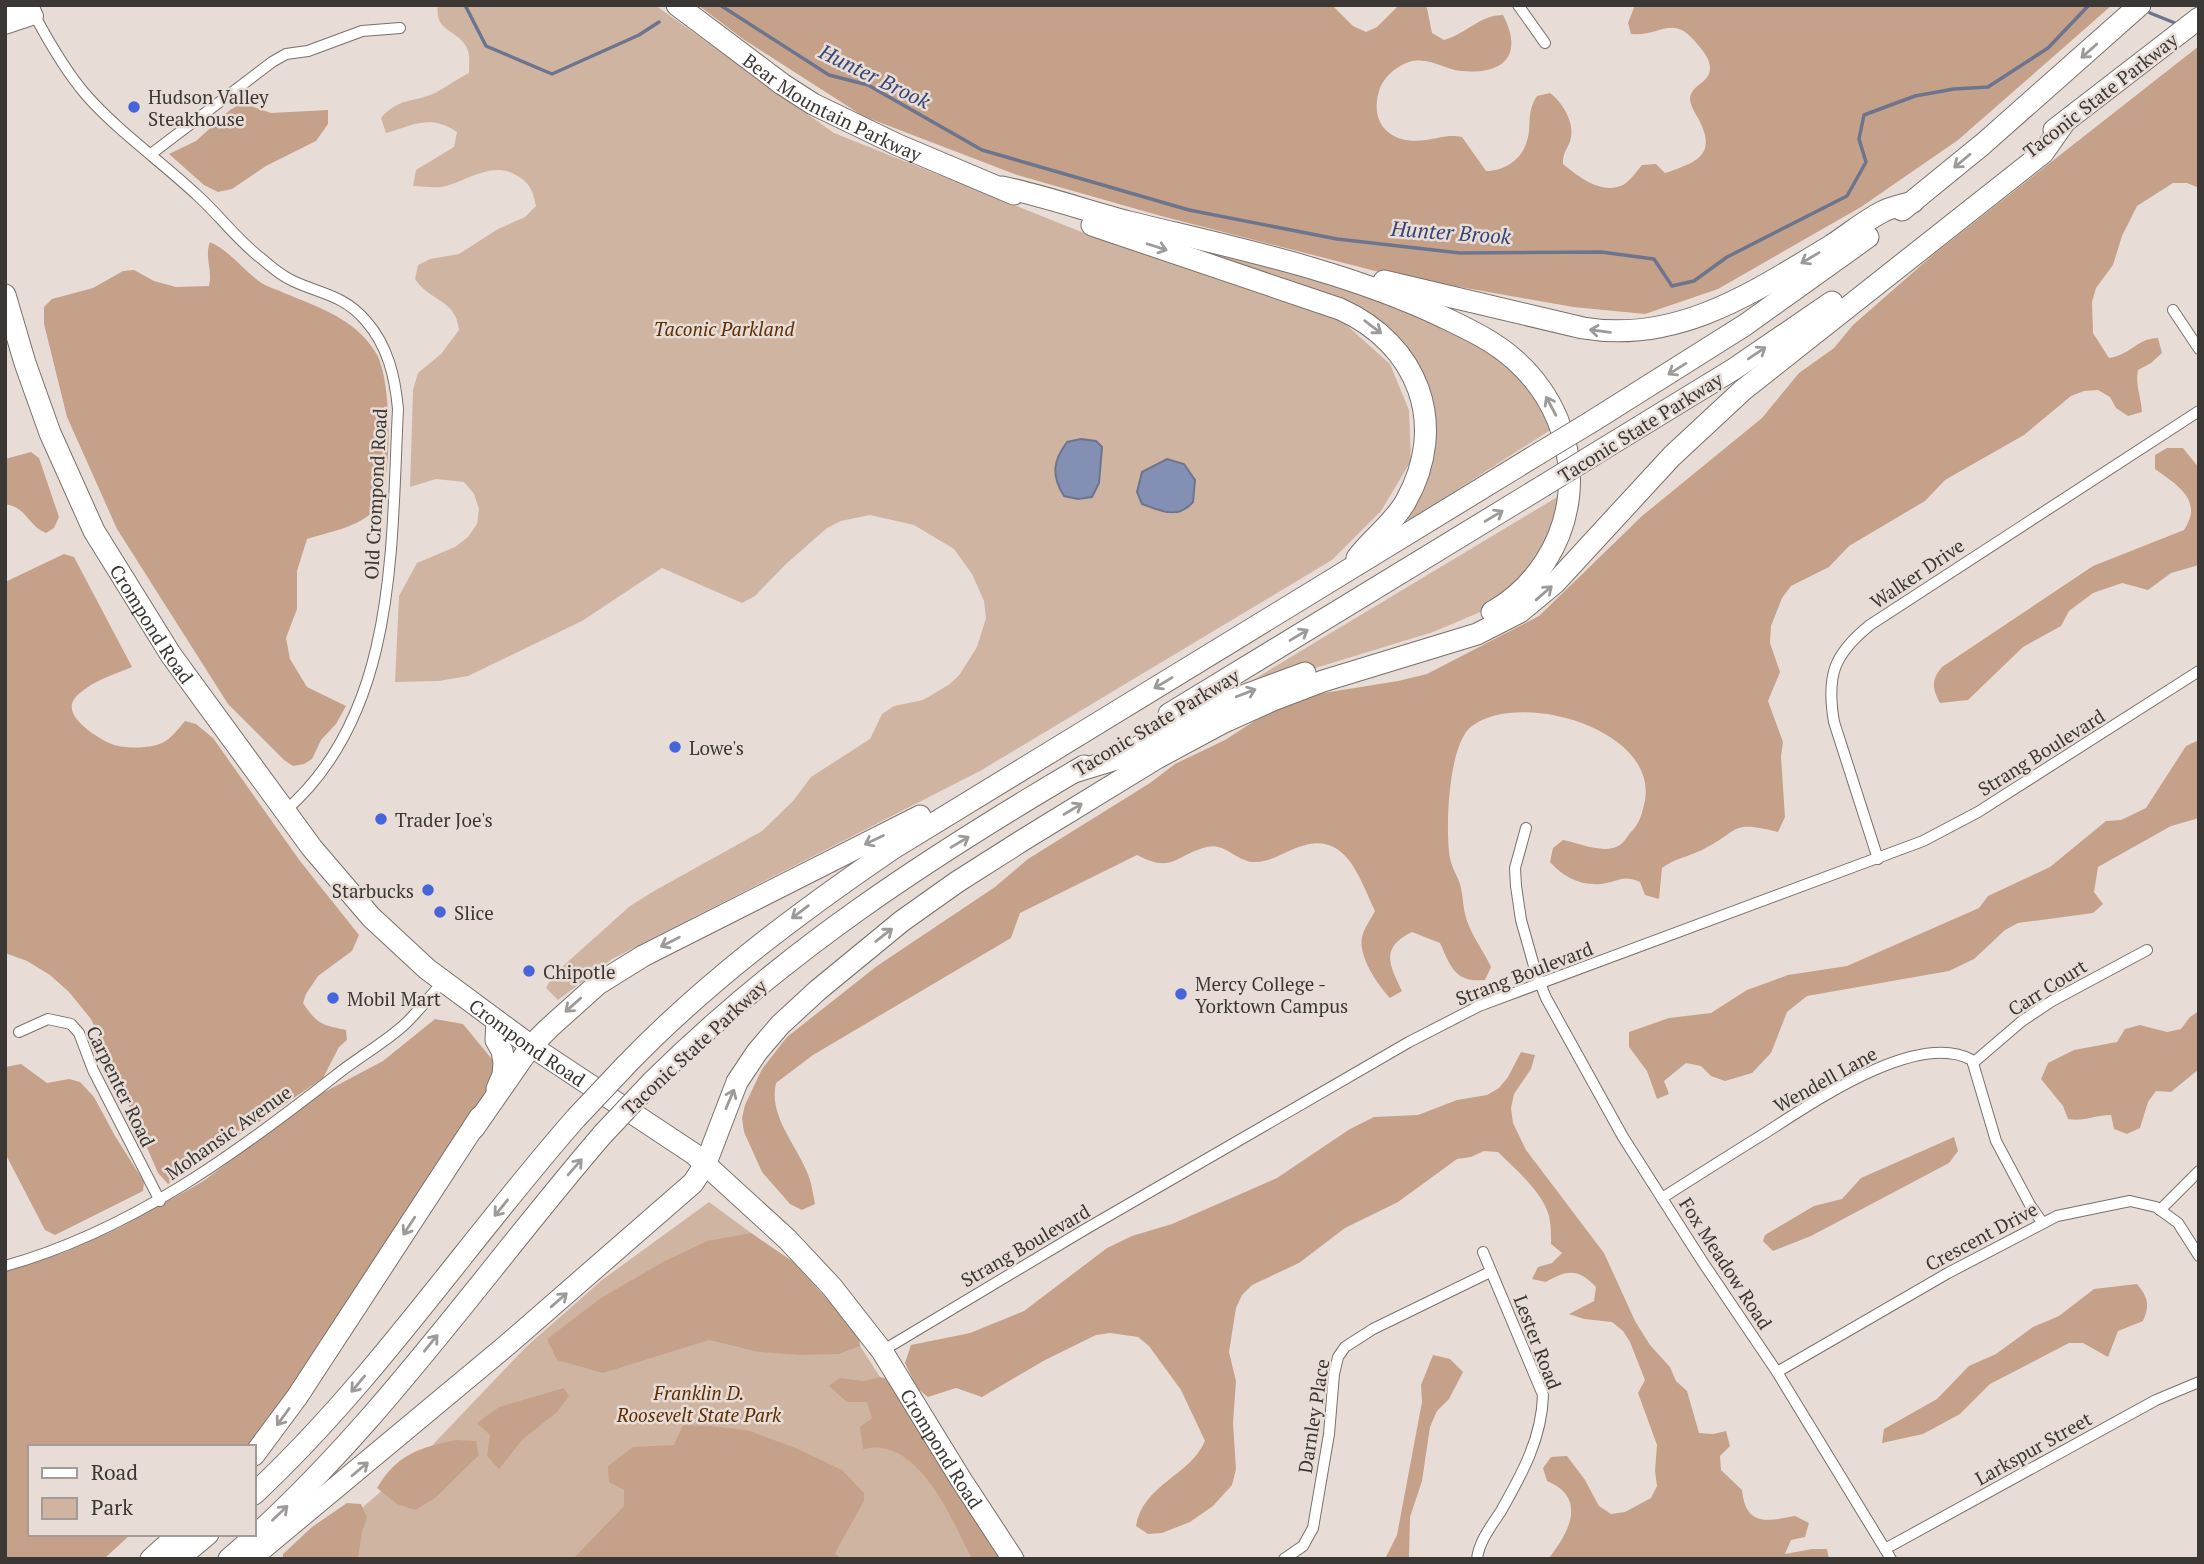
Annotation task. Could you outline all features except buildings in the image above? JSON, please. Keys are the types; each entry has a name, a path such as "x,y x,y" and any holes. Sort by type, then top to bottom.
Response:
{"highway":[{"name":"Bear Mountain Parkway","path":"677,5 813,104 898,145 1002,187"},
{"name":"Taconic State Parkway","path":"256,1492 348,1396 576,1118 626,1065 713,982 800,913 892,849 1591,422 1755,318 1913,202 2002,128 2140,5"},
{"name":"Taconic State Parkway","path":"256,1535 348,1443 603,1134 652,1082 744,996 842,919 904,877 1073,772 1734,369 1888,260 2199,18"},
{"path":"250,1559 508,1345 693,1183 706,1163 737,1082 765,1041 832,978 902,921 1000,854 1165,753 1214,727 1264,703 1323,681 1477,634 1503,622 1529,605 1555,583 1653,475 1724,407 1796,346 2043,153 2064,123"},
{"path":"1002,187 1239,248 1339,277 1398,298 1477,334 1514,359 1543,391 1553,408 1567,453 1568,505 1563,525 1550,553 1533,579 1511,600 1488,615 1439,633 1246,693 1175,725 1120,758 1073,772"},
{"path":"1002,187 1035,204 1089,224 1333,306 1364,320 1391,343 1410,369 1421,397 1425,418 1424,449 1417,476 1403,506 1385,529 1368,543 1348,571"},
{"path":"1239,248 1301,260 1570,326 1605,332 1637,332 1679,324 1720,308 1800,264 1884,210 1913,202"},
{"name":"Crompond Road","path":"5,295 50,433 94,531 171,655 312,848 361,906 443,982 531,1046 706,1163 809,1262 882,1351 1013,1559"},
{"path":"256,1452 304,1387 531,1046 588,991 630,962 888,832 1000,769 1022,769"},
{"path":"474,1128 503,1074 503,1057 496,1040 497,1021"},
{"path":"151,1559 177,1536"},
{"path":"178,1559 206,1536"},
{"name":"Taconic State Parkway","path":"229,1559 255,1536"}],"street":[{"path":"1518,5 1545,43"},
{"path":"5,13 31,9"},
{"path":"5,26 31,9"},
{"name":"Old Crompond Road","path":"31,9 66,69 85,94 118,128 199,196 261,258 292,280 330,293 348,303 366,321 382,344 396,384 398,409 388,590 365,689 355,717 330,760 313,784 285,811"},
{"path":"151,154 286,54 307,51 362,30 400,28"},
{"path":"2172,310 2199,349"},
{"name":"Walker Drive","path":"1878,859 1834,722 1830,699 1831,678 1836,661 1854,638 1870,625 2199,411"},
{"name":"Strang Boulevard","path":"882,1351 1084,1230 1409,1042 1479,1006 1540,982 1923,841 1978,812 2199,671"},
{"name":"Fox Meadow Road","path":"1526,828 1516,868 1516,886 1521,920 1540,982 1623,1138 1777,1372 1888,1554"},
{"name":"Carr Court","path":"1973,1063 2021,1021 2147,950"},
{"name":"Mohansic Avenue","path":"5,1266 43,1256 83,1239 160,1200 237,1151 361,1055 404,1026 443,982"},
{"name":"Carpenter Road","path":"19,1032 48,1019 71,1024 79,1033 98,1082 160,1200"},
{"name":"Wendell Lane","path":"1662,1198 1824,1096 1870,1071 1916,1056 1940,1054 1965,1056 1973,1063"},
{"path":"1973,1063 1996,1141 2024,1195 2042,1222"},
{"path":"2160,1210 2199,1171"},
{"name":"Crescent Drive","path":"1777,1372 2042,1222 2080,1209 2130,1201 2160,1210 2178,1223 2199,1256"},
{"name":"Lester Road","path":"1478,1559 1483,1539 1527,1464 1542,1415 1543,1395 1483,1252"},
{"name":"Darnley Place","path":"1284,1559 1303,1546 1313,1528 1329,1434 1334,1374 1338,1357 1345,1347 1373,1329 1490,1272"},
{"name":"Larkspur Street","path":"1888,1554 2156,1400 2199,1382"}],"green space":[{"name":"Taconic Parkland","path":"438,5 655,5 834,133 1094,237 1342,321 1390,364 1409,410 1411,461 1381,511 1332,560 980,771 612,959 558,1000 546,988 553,975 630,906 762,831 793,801 811,777 870,739 882,714 894,706 923,700 950,684 960,674 977,647 986,618 984,601 972,574 954,549 914,525 870,515 841,521 827,528 755,596 742,603 662,568 582,621 468,676 439,681 395,682 399,596 417,563 455,547 468,537 477,524 479,509 474,494 464,482 436,479 410,487 413,390 418,373 441,354 459,330 457,320 448,306 421,287 415,279 418,265 430,259 459,254 498,229 525,217 536,206 528,184 507,171 488,171 441,187 413,186 416,170 454,147 457,132 439,123 430,122 386,133 381,118 394,107 435,93 469,73 467,48 442,25","holes":["1174,460 1184,464 1192,474 1176,514 1143,504"]},
{"path":"1175,243 1316,278 1404,310 1493,353 1542,398 1555,427 1410,520 1404,518 1433,423 1366,317"},
{"path":"1559,496 1562,510 1519,588 1490,608 1433,632 1250,688 1246,684"},
{"name":"Franklin D. Roosevelt State Park","path":"709,1202 765,1243 851,1332 998,1559 303,1559 422,1456 526,1347 602,1280"}],"shaded area":[{"path":"698,5 1332,5 1353,26 1366,32 1377,27 1399,5 1424,5 1432,33 1444,40 1487,18 1503,15 1511,41 1510,51 1499,66 1489,70 1461,71 1423,61 1404,64 1391,73 1379,91 1377,114 1381,123 1394,136 1414,141 1448,136 1462,137 1486,171 1492,171 1505,167 1520,155 1528,138 1533,103 1537,96 1550,93 1563,107 1571,125 1571,137 1563,164 1591,183 1615,188 1623,185 1642,165 1656,164 1665,173 1695,161 1705,149 1706,141 1690,98 1691,93 1709,73 1708,58 1689,35 1681,30 1666,28 1631,34 1628,23 1635,5 2112,5 1958,140 1861,207 1718,289 1645,314 1573,307 1387,274 1161,216 1017,175 863,116 743,39"},
{"path":"2199,46 2199,188 2187,183 2173,183 2137,206 2122,236 2113,265 2096,288 2092,302 2093,333 2109,358 2144,341 2158,338 2162,353 2138,370 2142,412 2128,416 2116,408 2110,397 2098,390 2071,396 2024,435 1945,480 1925,501 1849,546 1829,567 1791,586 1782,598 1771,626 1770,643 1780,672 1768,701 1783,742 1781,757 1785,817 1778,832 1751,827 1736,829 1702,850 1667,865 1662,868 1659,899 1645,895 1640,882 1634,880 1586,884 1573,879 1550,862 1553,848 1563,840 1600,849 1620,845 1641,817 1644,779 1632,756 1611,738 1584,724 1553,715 1523,712 1495,716 1472,726 1464,735 1453,768 1448,808 1450,858 1460,884 1464,911 1491,967 1485,980 1460,976 1451,966 1440,943 1412,932 1395,944 1391,951 1391,965 1402,991 1390,998 1374,978 1363,953 1363,934 1375,911 1348,858 1327,844 1313,843 1261,862 1243,859 1214,846 1196,850 1167,863 1137,855 1020,913 1011,938 813,1055 776,1083 776,1108 809,1177 815,1204 802,1210 790,1204 762,1172 744,1132 742,1118 745,1105 762,1069 787,1037 877,966 995,887 1028,859 1150,783 1175,764 1225,740 1270,711 1311,695 1427,674 1539,616 1642,516 1762,418 1799,373 1834,348 1853,325 1934,254"},
{"path":"242,103 271,113 328,110 328,124 316,141 266,166 232,189 218,192 204,185 169,154 196,141 230,110"},
{"path":"210,242 224,250 263,284 323,309 358,331 376,353 385,385 389,432 381,497 375,509 361,520 307,539 297,571 297,609 286,638 290,659 307,687 346,706 336,724 321,740 312,759 293,766 228,704 117,529 67,417 44,324 44,307 52,299 93,288 123,271 134,270 154,281 176,287 209,286"},
{"path":"2167,448 2183,448 2199,468 2199,565 2171,573 2148,590 2122,583 2093,593 2069,611 2061,626 2023,647 1968,700 1940,703 1934,684 1942,667 2093,566 2184,530 2191,510 2189,502 2179,487 2155,469 2155,455"},
{"path":"31,452 39,458 59,517 54,528 46,533 35,526 23,512 5,504 5,459"},
{"path":"64,554 74,557 132,667 81,692 72,705 76,718 103,740 128,747 162,743 185,721 196,724 213,738 300,861 359,935 352,951 318,976 303,1003 321,1022 346,1030 347,1040 339,1047 323,1078 168,1184 158,1173 91,1019 69,992 50,975 27,961 5,953 5,582"},
{"path":"2199,740 2199,818 2171,826 2098,867 2094,892 2103,904 2093,913 2018,923 2005,930 1974,959 1949,971 1807,996 1787,1012 1771,1053 1752,1073 1725,1081 1711,1076 1701,1066 1686,1063 1664,1081 1669,1094 1657,1099 1647,1071 1629,1047 1629,1032 1669,1018 1711,1013 1747,990 1788,975 1847,966 1979,908 1988,896 2050,867 2106,821 2121,820 2146,808 2186,746"},
{"path":"2199,1011 2199,1069 2171,1092 2156,1091 2148,1102 2140,1128 2127,1134 2114,1129 2111,1115 2068,1119 2063,1106 2041,1079 2048,1063 2074,1050 2117,1042 2125,1029 2140,1025 2167,1032 2181,1029 2190,1017"},
{"path":"435,1019 463,1024 496,1064 496,1078 402,1227 320,1341 256,1441 252,1445 28,1445 28,1536 129,1536 104,1559 5,1559 5,1272 65,1252 117,1229 202,1182 315,1097 383,1061"},
{"path":"1521,1052 1535,1055 1531,1069 1514,1094 1511,1108 1513,1123 1526,1150 1604,1253 1635,1321 1650,1345 1670,1367 1676,1381 1687,1391 1699,1433 1726,1431 1730,1446 1720,1456 1721,1470 1742,1490 1748,1510 1759,1519 1795,1516 1809,1523 1805,1537 1791,1540 1785,1554 1827,1549 1829,1559 1548,1559 1562,1538 1571,1517 1571,1506 1567,1497 1560,1488 1547,1481 1543,1468 1551,1457 1567,1456 1585,1480 1599,1506 1611,1514 1625,1512 1651,1498 1657,1486 1657,1445 1638,1393 1645,1380 1623,1331 1612,1322 1584,1319 1569,1314 1594,1301 1596,1287 1584,1277 1573,1273 1546,1282 1532,1279 1538,1267 1552,1263 1562,1253 1551,1244 1549,1216 1541,1198 1528,1181 1498,1152 1484,1151 1457,1159 1398,1202 1345,1228 1299,1263 1252,1285 1242,1295 1236,1308 1229,1352 1236,1381 1233,1423 1236,1469 1232,1485 1213,1506 1190,1522 1162,1533 1148,1534 1136,1526 1140,1512 1148,1500 1189,1463 1205,1441 1181,1390 1149,1346 1138,1337 1110,1333 1096,1335 1045,1360 982,1397 956,1388 928,1397 917,1388 905,1363 911,1345 970,1333 1024,1311 1107,1248 1132,1236 1172,1224 1277,1178 1350,1129 1374,1117 1418,1115 1457,1100 1487,1095 1499,1088 1508,1077"},
{"path":"21,1064 47,1083 69,1079 80,1082 94,1097 144,1182 143,1191 55,1235 45,1230 5,1153 5,1067"},
{"path":"1954,1137 1958,1151 1949,1163 1811,1236 1773,1251 1763,1241 1765,1235 1814,1206 1842,1199 1861,1178"},
{"path":"751,1233 792,1261 859,1334 860,1346 839,1354 801,1355 759,1352 709,1340 603,1373 557,1360 547,1339 601,1298 663,1262 707,1241"},
{"path":"2137,1284 2147,1301 2143,1321 2118,1331 2108,1357 2083,1343 2069,1343 1990,1384 1960,1414 1923,1434 1882,1443 1884,1429 1937,1399 1969,1366 1996,1354 2033,1327 2059,1316 2094,1289"},
{"path":"1433,1355 1450,1359 1463,1372 1449,1399 1437,1411 1430,1427 1422,1481 1410,1517 1409,1559 1385,1559 1397,1535 1422,1402 1421,1385"},
{"path":"880,1377 888,1379 1005,1559 972,1559 936,1492 911,1462 896,1452 880,1448 863,1449 860,1427 872,1418 867,1402 847,1402 829,1386 839,1378 864,1381"},
{"path":"564,1388 569,1396 557,1412 522,1440 499,1469 487,1456 490,1435 477,1423 499,1407"},
{"path":"683,1425 750,1431 798,1449 842,1470 864,1493 864,1501 835,1553 841,1559 573,1559 624,1506 624,1490 609,1482 608,1466 633,1447 674,1445"},
{"path":"456,1440 476,1441 479,1455 435,1498 415,1510 397,1504 377,1488 393,1467 410,1454"},
{"path":"347,1503 361,1504 367,1518 358,1558 283,1559 283,1554 312,1527"}],"water":[{"path":"1081,439 1096,441 1102,447 1099,483 1092,497 1078,499 1064,496 1055,468 1067,442"},
{"path":"1167,459 1184,464 1195,480 1193,502 1181,511 1163,511 1142,504 1137,492 1142,472"}],"waterway":[{"path":"468,5 466,7 486,46 552,74 639,35 659,22"},
{"name":"Hunter Brook","path":"720,5 829,75 868,85 982,150 1189,210 1337,239 1460,253 1601,252 1654,259 1672,286 1694,281 1727,257 1847,196 1866,162 1859,139 1864,115 1915,96 1954,89 1988,87 2048,48 2089,5"},
{"name":"Hunter Brook","path":"2150,13 2175,23"}],"place":[{"name":"Hudson Valley Steakhouse","path":"134,107"},
{"name":"Lowe's","path":"675,747"},
{"name":"Trader Joe's","path":"381,819"},
{"name":"Starbucks","path":"428,890"},
{"name":"Slice","path":"440,912"},
{"name":"Chipotle","path":"529,971"},
{"name":"Mercy College - Yorktown Campus","path":"1181,994"},
{"name":"Mobil Mart","path":"333,998"}]}
